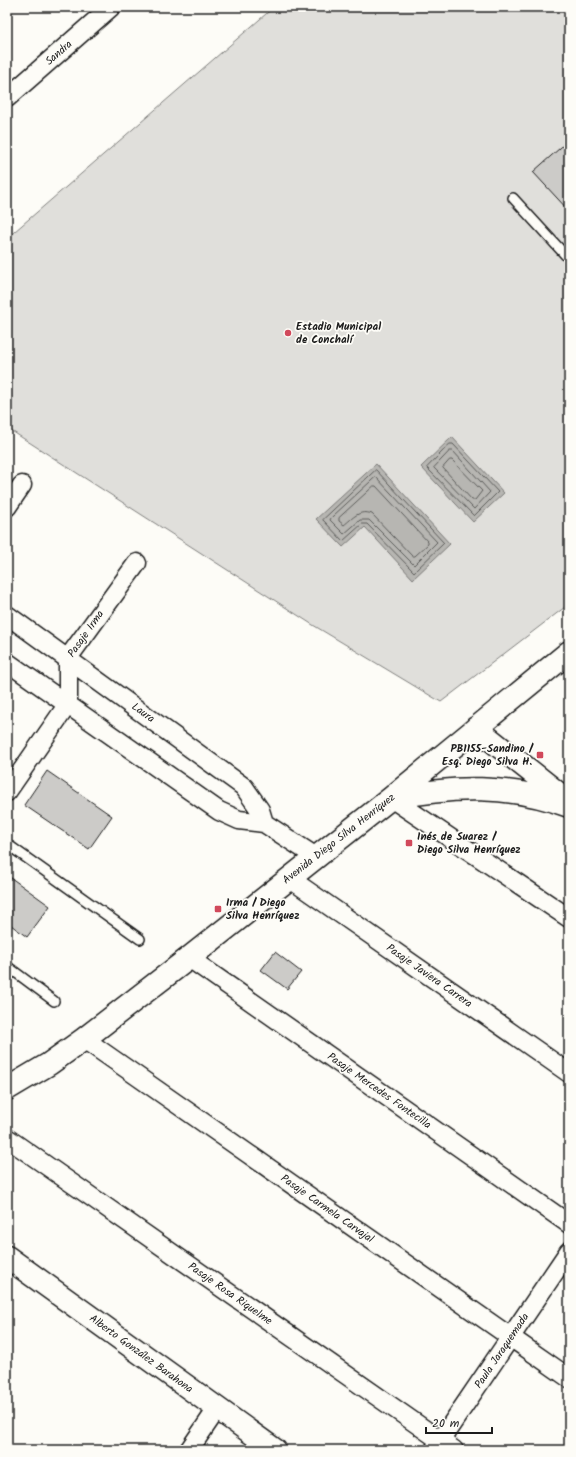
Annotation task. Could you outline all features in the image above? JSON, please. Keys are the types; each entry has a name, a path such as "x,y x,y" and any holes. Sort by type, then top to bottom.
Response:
{"main road":[{"name":"Avenida Diego Silva Henríquez","path":"9,1090 84,1039 189,958 391,798 569,652"},
{"path":"476,728 569,802"},
{"path":"391,798 439,790 487,788 534,796 569,806"},
{"name":"Alberto González Barahona","path":"7,1257 275,1450"}],"street":[{"name":"Sandra","path":"7,98 111,7"},
{"path":"7,507 22,485"},
{"name":"Pasaje Irma","path":"68,704 68,658 137,563"},
{"name":"Laura","path":"7,615 244,787 256,804 264,823"},
{"path":"7,662 219,811 239,820 264,823 316,857"},
{"path":"7,792 68,704"},
{"path":"391,798 569,918"},
{"name":"Pasaje Javiera Carrera","path":"289,878 569,1073"},
{"name":"Pasaje Mercedes Fontecilla","path":"189,958 569,1224"},
{"name":"Pasaje Carmela Carvajal","path":"84,1039 569,1378"},
{"name":"Pasaje Rosa Riquelme","path":"7,1138 443,1447"},
{"name":"Paula Jaraquemada","path":"443,1447 511,1338 569,1251"},
{"path":"189,1450 217,1409"}],"lane":[{"path":"513,198 569,259"},
{"path":"7,844 140,939"},
{"path":"7,966 54,1001"}],"shaded area":[{"name":"Estadio Municipal de Conchalí","path":"274,7 562,7 569,15 569,604 441,702 313,625 7,428 7,238"}],"water":[{"path":"452,437 504,493 473,522 421,467"},
{"path":"376,464 450,544 413,579 365,527 343,547 316,519"}],"building":[{"path":"569,140 569,211 533,172"},
{"path":"47,771 112,816 89,849 24,805"},
{"path":"7,875 50,906 27,937 7,922"},
{"path":"275,952 301,972 287,989 261,970"}],"place":[{"name":"Estadio Municipal de Conchalí","path":"288,333"},
{"name":"PB1155-Sandino / Esq. Diego Silva H.","path":"540,755"},
{"name":"Inés de Suarez / Diego Silva Henríquez","path":"409,843"},
{"name":"Irma / Diego Silva Henríquez","path":"218,909"}]}
